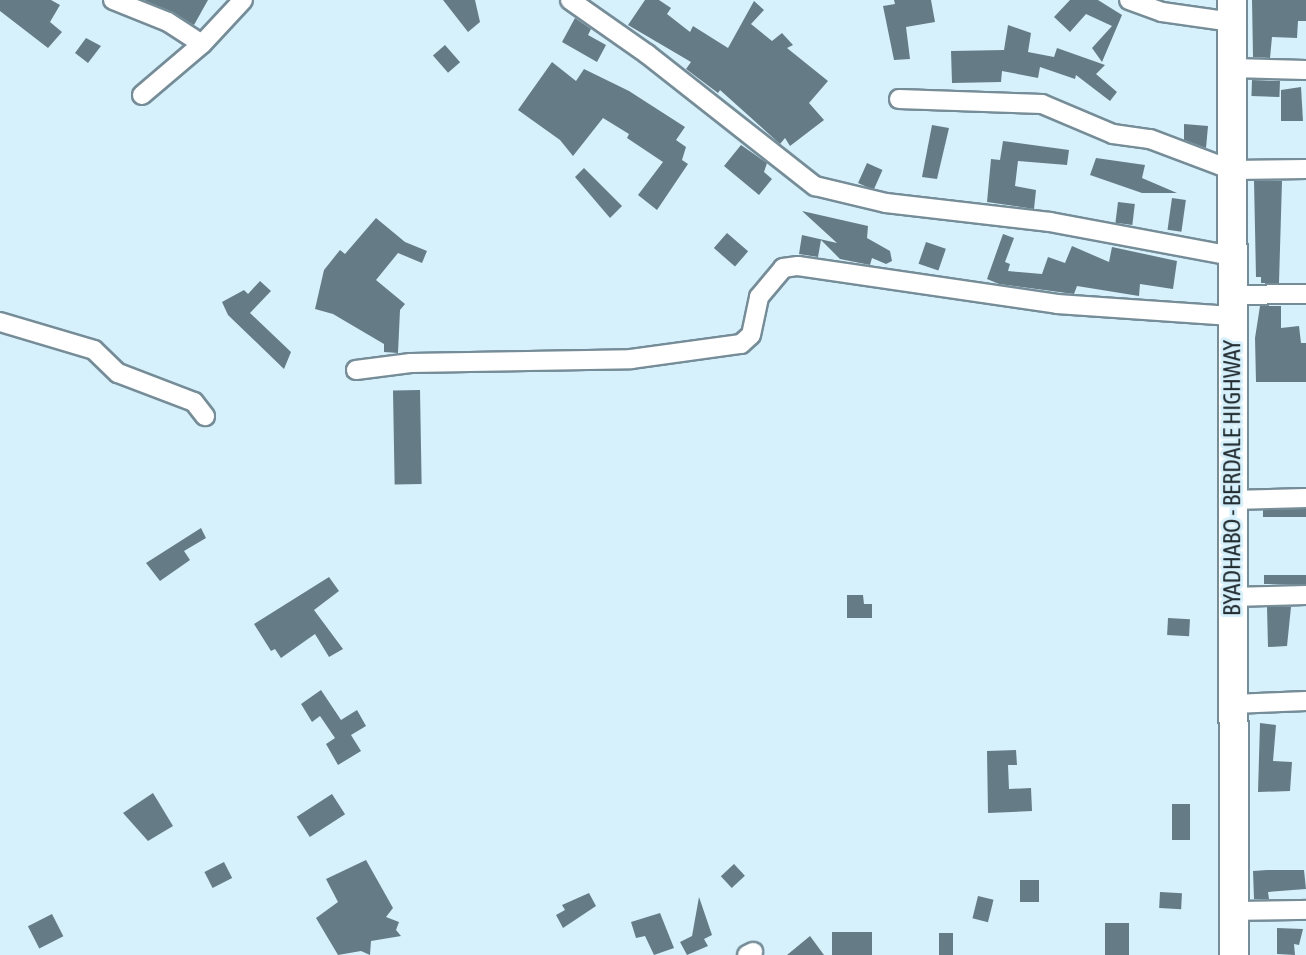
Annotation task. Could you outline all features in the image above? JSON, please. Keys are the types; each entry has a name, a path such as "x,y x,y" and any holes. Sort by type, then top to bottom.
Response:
{"main road":[{"name":"BYADHABO - BERDALE HIGHWAY","path":"1232,11 1234,955"}],"street":[{"path":"113,0 168,22 202,44"},
{"path":"142,95 202,44 243,0"},
{"path":"570,0 647,54 815,186 886,203 1050,222 1232,256"},
{"path":"1129,0 1162,12 1232,11"},
{"path":"1232,68 1306,69"},
{"path":"899,99 1042,104 1113,134 1150,139 1232,170 1306,169"},
{"path":"356,370 411,363 631,359 741,344 751,335 759,297 783,268 798,266 1057,304 1232,305 1306,294"},
{"path":"0,322 94,350 118,373 194,402 205,416"},
{"path":"1233,500 1306,498"},
{"path":"1232,597 1306,595"},
{"path":"1233,704 1306,701"},
{"path":"1234,911 1306,910"}],"building":[{"path":"0,0 51,0 60,5 50,22 62,32 48,48 0,11"},
{"path":"144,0 208,0 194,25"},
{"path":"443,0 475,0 480,22 468,32"},
{"path":"645,0 659,0 671,8 667,14 690,32 693,26 728,48 754,1 764,10 751,24 772,41 782,33 793,45 787,48 828,81 809,103 824,120 790,146 785,138 780,144 720,90 718,93 686,69 691,62 628,25"},
{"path":"894,0 931,0 935,22 906,27 910,59 894,60 883,6 895,4"},
{"path":"1070,0 1098,0 1122,15 1102,62 1092,48 1112,26 1086,14 1070,32 1054,17"},
{"path":"1252,0 1306,0 1306,21 1298,21 1297,38 1272,37 1270,58 1253,57"},
{"path":"575,18 591,29 588,35 606,45 597,62 562,42"},
{"path":"1008,25 1031,33 1028,52 1054,57 1057,48 1105,65 1096,74 1117,92 1110,101 1076,75 1075,79 1040,67 1038,78 1002,71 1001,82 952,83 951,51 1004,50"},
{"path":"86,38 101,46 88,63 75,53"},
{"path":"445,45 460,62 448,73 433,55"},
{"path":"552,62 576,81 584,69 629,91 685,127 676,140 686,147 682,160 688,164 657,210 638,195 663,162 627,138 629,134 603,118 573,156 560,140 518,110"},
{"path":"1252,80 1280,81 1279,97 1251,96"},
{"path":"1301,87 1303,121 1281,121 1281,90"},
{"path":"1184,124 1208,126 1206,148 1184,140"},
{"path":"932,125 949,128 937,179 922,177"},
{"path":"1003,141 1069,150 1067,165 1018,161 1015,186 1036,190 1034,209 987,202 991,159 1000,160"},
{"path":"741,145 767,163 764,172 772,179 759,195 724,166"},
{"path":"1096,158 1145,165 1142,178 1177,193 1142,193 1090,175"},
{"path":"867,163 883,170 874,190 858,183"},
{"path":"584,168 622,206 610,218 575,177"},
{"path":"1254,181 1282,181 1279,283 1261,283 1261,277 1256,277"},
{"path":"1172,198 1186,200 1181,232 1168,230"},
{"path":"1118,202 1135,204 1132,225 1115,223"},
{"path":"802,211 868,226 867,238 890,251 892,261 886,264 872,258 870,265 840,259 821,240 818,257 799,254 802,235 837,243"},
{"path":"376,218 405,242 427,251 422,263 398,253 376,280 405,304 400,310 398,353 384,352 384,344 333,314 315,309 324,270 340,250 345,254"},
{"path":"727,233 748,251 735,266 714,248"},
{"path":"1003,234 1014,238 1005,262 1010,264 1008,271 1042,274 1048,257 1065,263 1072,246 1109,262 1112,247 1177,261 1173,289 1140,284 1139,296 1077,286 1074,294 999,284 987,279"},
{"path":"926,242 946,249 938,271 919,264"},
{"path":"260,281 271,291 250,313 291,352 284,369 228,315 222,302 244,290 248,294"},
{"path":"1260,306 1281,306 1281,328 1299,326 1301,343 1306,343 1306,382 1256,382 1255,338"},
{"path":"393,390 420,390 422,484 395,484"},
{"path":"1263,509 1306,509 1306,517 1263,517"},
{"path":"201,528 206,538 184,551 190,560 160,581 146,563"},
{"path":"1264,575 1306,575 1306,584 1264,584"},
{"path":"329,577 339,591 314,610 343,649 329,657 315,634 281,658 275,649 271,651 254,624"},
{"path":"847,595 863,595 864,604 872,604 872,618 847,618"},
{"path":"1267,607 1291,607 1287,646 1268,647"},
{"path":"1168,618 1190,619 1189,636 1167,635"},
{"path":"321,690 341,720 357,710 366,726 351,735 361,751 338,765 326,744 335,738 320,716 312,722 301,704"},
{"path":"1260,723 1276,725 1273,761 1292,762 1290,791 1258,792"},
{"path":"1016,750 1017,765 1008,765 1009,789 1031,788 1032,811 988,813 987,751"},
{"path":"153,793 173,826 148,841 123,813"},
{"path":"332,794 345,814 310,837 297,817"},
{"path":"1172,804 1190,804 1190,840 1172,840"},
{"path":"366,860 393,908 386,917 399,922 396,930 401,936 371,941 370,955 361,951 338,955 316,918 338,902 326,879"},
{"path":"224,862 232,878 213,888 204,872"},
{"path":"734,864 745,876 732,888 721,876"},
{"path":"1304,870 1306,889 1268,892 1269,899 1254,899 1253,871"},
{"path":"1020,880 1039,880 1039,902 1020,902"},
{"path":"1160,892 1182,893 1181,909 1159,908"},
{"path":"589,893 596,906 563,928 556,915 565,910 562,905"},
{"path":"978,896 994,900 988,922 972,918"},
{"path":"699,897 712,935 704,939 708,946 687,955 680,942 692,936"},
{"path":"660,913 674,948 654,955 645,936 636,938 631,922"},
{"path":"52,914 63,936 39,949 28,926"},
{"path":"1105,923 1129,923 1129,955 1105,955"},
{"path":"1277,928 1303,929 1299,945 1294,944 1295,955 1277,954"},
{"path":"832,932 872,932 872,955 832,955"},
{"path":"939,933 953,933 953,955 939,955"},
{"path":"810,936 824,955 787,955"}]}
